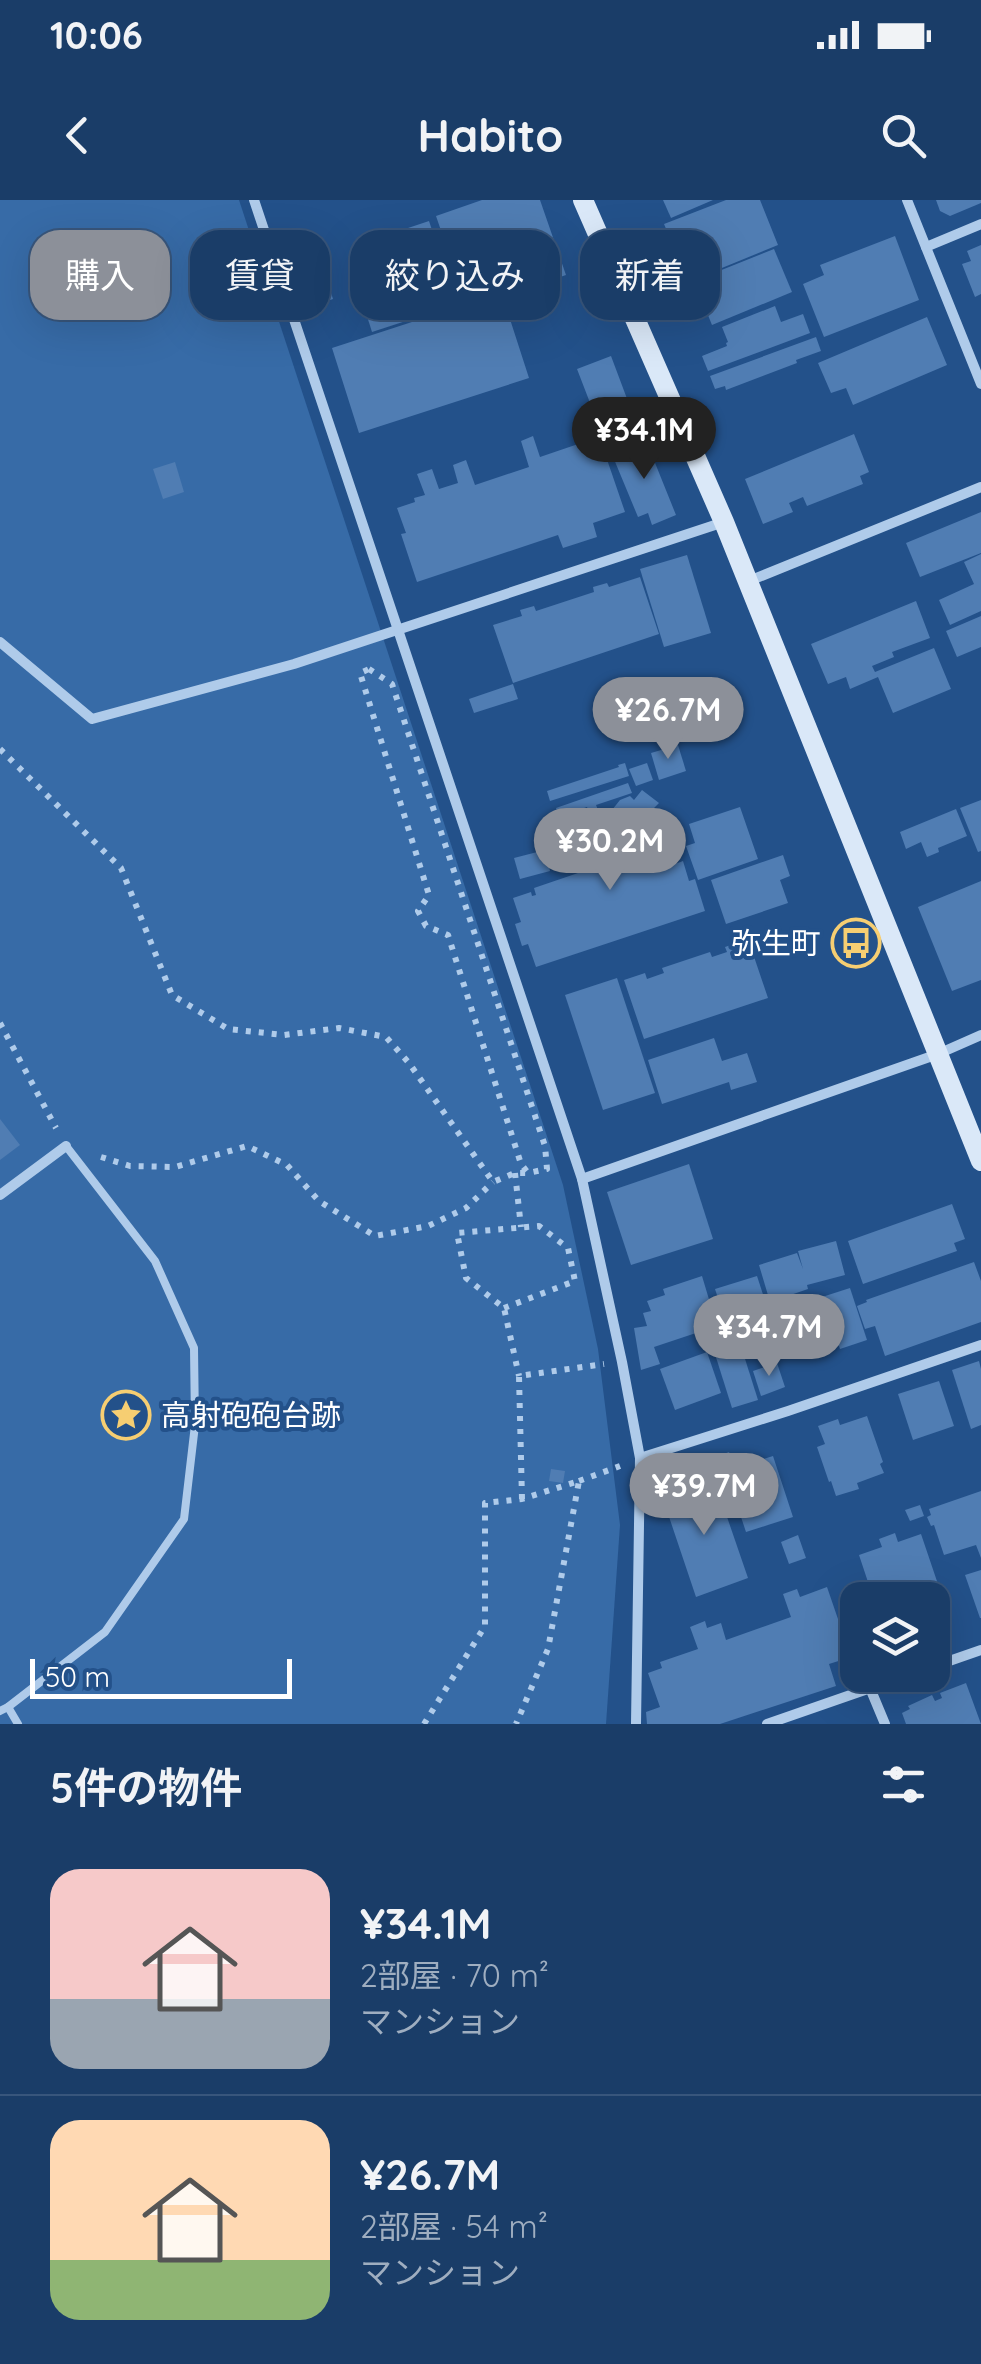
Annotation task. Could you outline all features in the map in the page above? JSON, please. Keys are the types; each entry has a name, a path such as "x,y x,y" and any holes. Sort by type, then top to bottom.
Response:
{"street":[{"path":"254,200 582,1179 640,1458 636,1724"},
{"path":"583,200 724,522 981,1160"},
{"path":"906,200 981,384"},
{"path":"926,247 981,224"},
{"path":"748,581 981,486"},
{"path":"0,642 92,719 294,664 724,522"},
{"path":"582,1179 938,1054 981,1035"},
{"path":"0,1195 66,1146"},
{"path":"640,1458 981,1345"},
{"path":"950,1660 981,1650"},
{"path":"767,1724 859,1692"},
{"path":"872,1692 886,1724"}],"lane":[{"path":"18,1724 4,1709 105,1632 184,1519 195,1425 194,1348 155,1262 66,1146"}],"path":[{"path":"0,1023 66,1146 130,1166 176,1166 247,1146 286,1165 319,1201 375,1236 428,1226 466,1208 493,1182 514,1173 528,1172 547,1169 546,1146 392,684 369,669 360,673 429,895 418,911 426,926 448,935 522,1164 528,1172"},
{"path":"0,749 121,868 172,995 228,1030 284,1035 339,1028 386,1037 409,1062 493,1182"},
{"path":"514,1173 521,1227"},
{"path":"504,1308 575,1281 568,1248 539,1226 458,1233 466,1278 504,1308 519,1376 522,1499"},
{"path":"519,1376 622,1362"},
{"path":"424,1724 485,1626 485,1503 522,1499 640,1458"},
{"path":"516,1724 548,1649 579,1481"}],"shaded area":[{"path":"0,200 239,200 249,230 190,230 190,320 278,320 563,1185 598,1349 620,1525 606,1724 0,1724"}],"building":[{"path":"482,200 540,200 550,230 441,230 436,216"},
{"path":"663,200 713,200 671,218"},
{"path":"726,200 760,200 778,245 720,269 720,230 667,230 664,224"},
{"path":"936,200 981,203 950,216 940,211"},
{"path":"429,221 432,230 402,230"},
{"path":"895,236 919,300 824,337 803,284 824,275 820,265"},
{"path":"981,245 981,294 975,297 962,264 971,261 967,251"},
{"path":"774,249 792,292 712,325 710,320 720,320 720,271"},
{"path":"775,306 781,322 803,314 810,333 708,371 702,356 727,346 722,327"},
{"path":"927,317 947,365 853,405 846,388 831,393 818,363"},
{"path":"368,320 409,320 372,332"},
{"path":"418,320 510,320 529,378 359,433 332,348"},
{"path":"816,337 821,351 726,390 725,386 715,389 710,376"},
{"path":"611,356 629,404 624,406 627,415 635,412 643,434 607,447 577,369"},
{"path":"854,434 869,472 860,476 863,484 807,506 803,497 789,503 793,512 763,524 745,479"},
{"path":"533,436 540,457 584,442 586,447 601,442 625,512 593,523 597,537 563,548 558,535 417,582 397,508 425,495 417,474 432,469 439,489 458,483 453,465 466,460 475,485 529,467 521,441"},
{"path":"645,438 676,515 652,525 648,513 638,517 611,452"},
{"path":"175,462 184,492 163,499 153,469"},
{"path":"981,512 981,553 920,577 906,543"},
{"path":"981,554 981,611 950,625 939,600 974,584 964,562"},
{"path":"687,555 711,633 664,647 640,569"},
{"path":"640,577 659,634 513,683 493,625 522,616 520,610 534,606 536,611 594,592 593,587 607,583 609,587"},
{"path":"916,601 930,638 892,652 894,657 872,666 875,672 934,648 951,689 893,713 878,677 850,689 846,677 828,684 811,644"},
{"path":"981,616 981,647 957,657 946,631"},
{"path":"513,684 518,699 474,713 469,699"},
{"path":"678,745 686,771 659,780 651,753"},
{"path":"625,763 629,776 550,801 547,791"},
{"path":"647,763 653,780 636,786 629,769"},
{"path":"628,783 632,793 596,805 602,820 593,824 587,807 570,813 575,826 563,830 556,808"},
{"path":"642,790 659,803 654,808 669,820 664,827 679,838 669,851 648,835 629,840 604,820 620,800 630,796 634,800"},
{"path":"981,800 981,851 978,852 960,808"},
{"path":"740,807 758,859 698,880 686,846 695,843 689,824"},
{"path":"956,809 967,836 927,857 921,842 906,849 900,832"},
{"path":"545,850 550,871 520,879 514,858"},
{"path":"671,850 675,864 683,861 689,881 695,879 705,911 536,967 528,944 522,946 515,924 521,922 513,898 531,892 536,895 534,888 578,873 574,860 586,856 590,870 645,852 648,858"},
{"path":"783,855 790,876 780,880 788,903 726,924 711,880"},
{"path":"981,881 981,980 952,991 918,907"},
{"path":"748,939 768,998 644,1039 624,980 645,973 647,979 664,973 662,968 710,952 712,957 727,952 725,947"},
{"path":"617,978 655,1093 603,1110 565,995"},
{"path":"714,1038 722,1061 747,1053 757,1082 731,1090 729,1082 662,1104 648,1060"},
{"path":"0,1119 20,1145 0,1160"},
{"path":"689,1164 713,1239 631,1265 607,1192"},
{"path":"952,1204 965,1239 954,1243 957,1251 863,1284 848,1241"},
{"path":"836,1241 845,1275 807,1285 808,1289 770,1302 759,1265 797,1253 803,1269 798,1251"},
{"path":"974,1262 981,1281 981,1322 885,1356 875,1326 865,1329 857,1306"},
{"path":"702,1276 717,1326 654,1347 660,1364 641,1370 634,1328 647,1326 643,1313 651,1311 647,1301 665,1295 663,1289"},
{"path":"757,1276 771,1319 729,1332 715,1289"},
{"path":"850,1288 867,1340 840,1349 822,1297"},
{"path":"740,1343 758,1400 732,1408 714,1351"},
{"path":"707,1352 721,1393 675,1410 660,1369"},
{"path":"979,1361 981,1425 971,1429 952,1370"},
{"path":"777,1363 785,1387 761,1396 753,1371"},
{"path":"939,1381 954,1426 913,1440 898,1394"},
{"path":"867,1416 884,1473 857,1483 859,1489 836,1496 817,1447 825,1444 818,1426 838,1419 840,1425"},
{"path":"729,1452 736,1469 723,1474 716,1457"},
{"path":"773,1456 793,1517 746,1532 727,1475 739,1471 738,1467"},
{"path":"551,1469 565,1471 563,1483 549,1481"},
{"path":"715,1482 748,1578 696,1597 660,1490 679,1484 682,1493"},
{"path":"981,1491 981,1558 976,1545 944,1555 934,1525 927,1517 931,1515 929,1509"},
{"path":"920,1505 924,1516 910,1521 905,1510"},
{"path":"895,1533 898,1542 921,1534 937,1582 868,1582 859,1555 882,1547 879,1539"},
{"path":"798,1535 806,1558 789,1564 781,1542"},
{"path":"981,1570 981,1618 980,1618 965,1575"},
{"path":"827,1587 840,1625 840,1660 829,1664 836,1686 720,1724 647,1724 646,1712 660,1707 648,1673 662,1668 660,1662 698,1649 690,1627 705,1621 707,1628 721,1623 726,1640 791,1617 783,1594 797,1589 800,1597"},
{"path":"966,1683 981,1724 906,1724 902,1713 910,1709 908,1706 932,1695 935,1701 942,1698 940,1693"}],"place":[{"name":"弥生町","path":"856,943"},
{"name":"高射砲砲台跡","path":"126,1415"}]}
